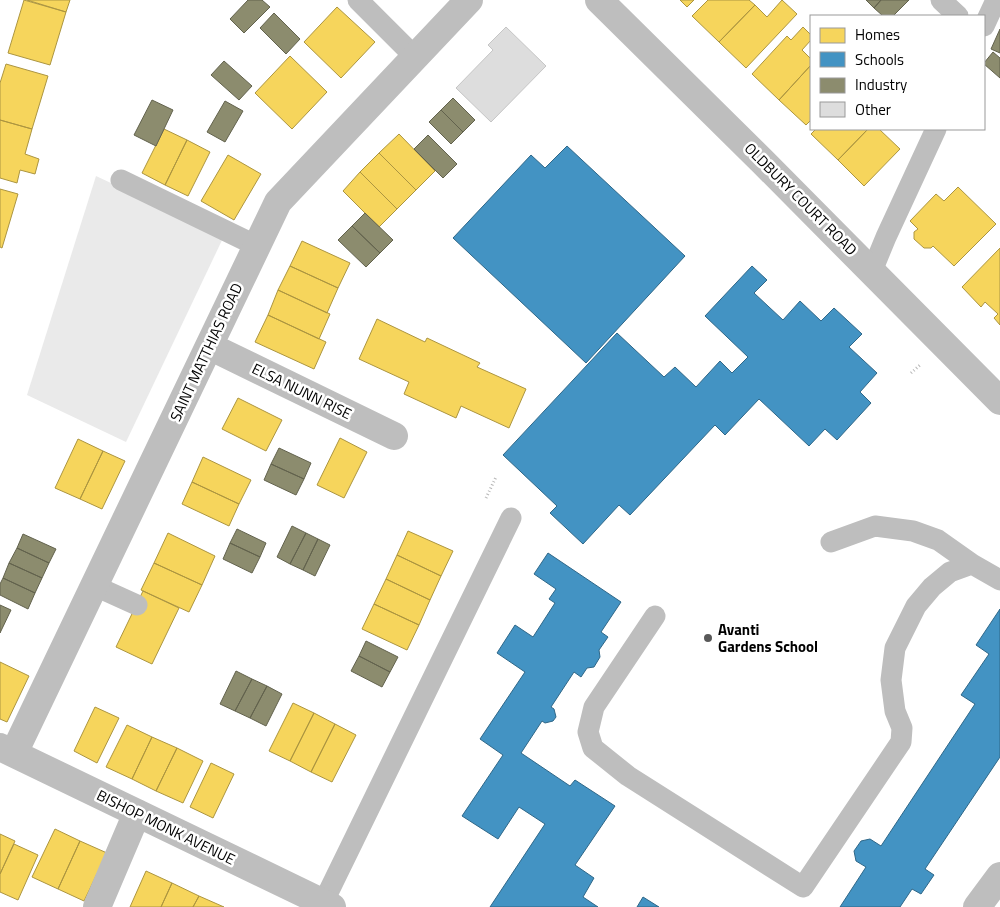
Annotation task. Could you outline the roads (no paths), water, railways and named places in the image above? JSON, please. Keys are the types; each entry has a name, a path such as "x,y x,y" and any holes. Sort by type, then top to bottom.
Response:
{"street":[{"name":"SAINT MATTHIAS ROAD","path":"7,750 94,586 278,202 469,0"},
{"name":"OLDBURY COURT ROAD","path":"599,0 1000,401"},
{"name":"ELSA NUNN RISE","path":"210,346 394,436"},
{"name":"BISHOP MONK AVENUE","path":"7,750 327,905"},
{"path":"97,907 137,813"},
{"path":"977,907 1000,876"}],"lane":[{"path":"358,0 415,57"},
{"path":"941,0 957,15"},
{"path":"985,24 996,0 1000,3"},
{"path":"872,271 936,130"},
{"path":"121,180 257,246"},
{"path":"327,905 511,518"},
{"path":"831,542 875,526 913,531 938,540 972,564 1000,580"},
{"path":"655,616 594,706 588,732 593,748 628,776 804,887 901,742 902,728 895,711 891,680 896,648 916,606 932,587 950,572 972,564"},
{"path":"94,586 137,605"}],"place":[{"name":"Avanti Gardens School","path":"708,638"}]}
